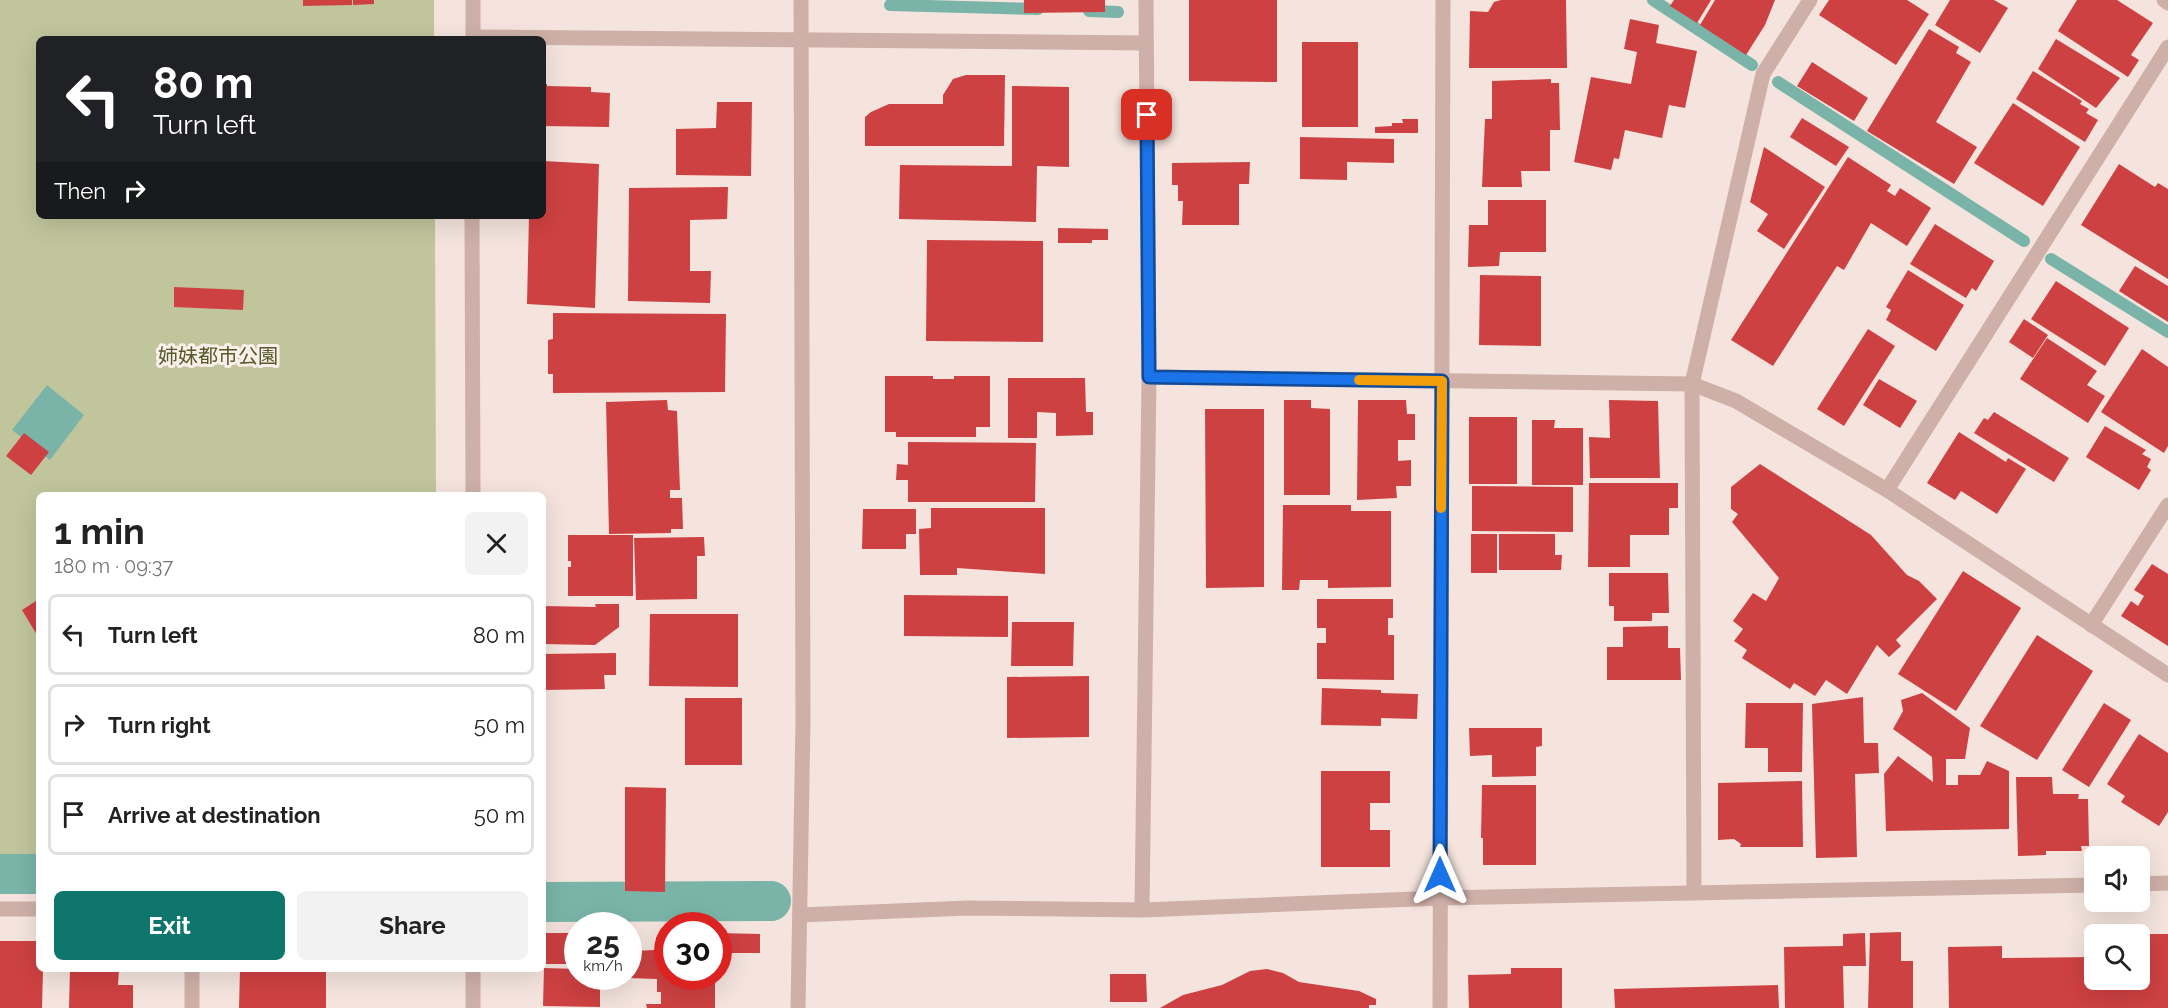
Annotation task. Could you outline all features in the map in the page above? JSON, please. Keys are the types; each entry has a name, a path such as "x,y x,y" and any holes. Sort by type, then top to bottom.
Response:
{"street":[{"path":"473,0 473,36"},
{"path":"798,1008 803,710 801,0"},
{"path":"1142,910 1149,377 1146,0"},
{"path":"1440,1008 1443,0"},
{"path":"1694,893 1692,384 1762,74 1810,0"},
{"path":"2164,0 2168,3"},
{"path":"546,38 1146,43"},
{"path":"1887,490 2168,47"},
{"path":"472,219 473,492"},
{"path":"1149,377 1692,384 1736,401 1887,490 2168,675"},
{"path":"2091,625 2168,505"},
{"path":"2150,884 2168,883"},
{"path":"800,915 967,908 1142,910 1440,898 2084,885"},
{"path":"0,909 36,909"},
{"path":"192,972 192,1008"},
{"path":"473,972 473,1008"}],"green space":[{"name":"姉妹都市公園","path":"0,0 434,0 434,36 36,36 36,219 435,219 436,492 36,492 36,865 0,865"}],"water":[{"path":"47,385 84,415 50,460 12,430"}],"building":[{"path":"303,0 352,0 352,5 303,6"},
{"path":"353,0 374,0 374,4 353,5"},
{"path":"1024,0 1105,0 1105,12 1024,13"},
{"path":"1189,0 1277,0 1277,82 1189,81"},
{"path":"1501,0 1566,0 1567,68 1469,68 1470,11 1488,12 1494,2"},
{"path":"1674,0 1711,0 1697,23 1670,6"},
{"path":"1715,0 1775,0 1765,25 1746,55 1700,25"},
{"path":"1829,0 1907,0 1929,14 1896,65 1819,15"},
{"path":"1950,0 1994,0 2008,8 1980,53 1935,25"},
{"path":"2077,0 2117,0 2153,23 2131,55 2139,60 2128,77 2058,31"},
{"path":"1630,19 1659,25 1656,43 1697,51 1685,108 1669,105 1662,138 1625,130 1619,159 1614,158 1611,170 1574,162 1591,77 1631,84 1637,52 1624,49"},
{"path":"1929,29 1959,47 1956,53 1971,62 1936,122 1977,147 1954,184 1867,131"},
{"path":"2056,39 2120,78 2096,108 2038,69"},
{"path":"1302,42 1358,42 1358,127 1302,127"},
{"path":"1812,62 1868,98 1854,121 1797,86"},
{"path":"2033,71 2082,101 2080,104 2089,109 2086,113 2098,120 2085,142 2016,99"},
{"path":"966,75 1005,75 1004,146 865,146 865,117 871,112 889,104 943,104 943,95 953,79"},
{"path":"1551,79 1551,83 1559,83 1560,130 1550,130 1550,171 1521,171 1522,187 1482,187 1485,119 1492,119 1492,81"},
{"path":"546,84 547,86 591,87 591,92 610,93 609,127 546,126"},
{"path":"1012,86 1069,87 1069,167 1037,166 1036,222 899,219 900,165 1012,166"},
{"path":"717,102 752,102 751,176 676,175 676,129 716,128"},
{"path":"2013,103 2080,147 2043,206 1974,163"},
{"path":"1802,118 1849,147 1836,166 1790,137"},
{"path":"1402,119 1418,119 1418,133 1375,133 1375,127 1403,123"},
{"path":"1300,137 1394,139 1394,163 1347,162 1347,180 1300,179"},
{"path":"1764,147 1825,187 1784,249 1757,231 1768,214 1750,202"},
{"path":"1848,157 1891,185 1887,191 1895,196 1900,188 1931,208 1907,246 1871,223 1844,270 1837,266 1773,366 1731,340"},
{"path":"546,161 599,164 595,308 527,304 529,219 546,219"},
{"path":"1250,162 1249,184 1239,184 1239,225 1182,225 1183,201 1178,201 1178,185 1172,185 1172,163"},
{"path":"2119,164 2155,187 2158,183 2168,189 2168,279 2081,225"},
{"path":"728,187 727,219 690,220 690,271 711,271 710,303 628,301 629,188"},
{"path":"1488,200 1546,200 1546,252 1500,252 1499,266 1468,267 1469,225 1488,225"},
{"path":"1935,224 1994,261 1976,291 1972,288 1966,298 1910,264"},
{"path":"1058,228 1108,229 1108,240 1092,240 1092,243 1058,243"},
{"path":"927,240 1043,241 1043,342 926,341"},
{"path":"2135,266 2168,286 2168,322 2119,291"},
{"path":"1908,270 1964,305 1936,351 1886,320 1891,310 1886,307"},
{"path":"1480,275 1541,276 1541,346 1479,345"},
{"path":"2056,281 2129,328 2105,366 2031,319"},
{"path":"174,287 244,290 243,310 174,307"},
{"path":"553,313 726,314 725,392 553,393 553,374 548,374 548,340 553,339"},
{"path":"2024,319 2048,335 2033,358 2009,342"},
{"path":"1868,329 1895,346 1844,426 1817,409"},
{"path":"2047,338 2097,371 2087,385 2105,396 2088,423 2020,379"},
{"path":"2142,349 2168,367 2168,446 2164,453 2101,412"},
{"path":"885,376 933,376 933,379 954,379 954,376 990,376 990,427 976,427 976,437 896,437 896,432 885,432"},
{"path":"1008,378 1085,378 1086,412 1093,412 1093,435 1056,436 1056,413 1037,412 1037,438 1008,438"},
{"path":"1879,379 1917,401 1900,428 1863,405"},
{"path":"667,400 668,410 677,411 680,490 670,490 670,498 682,498 683,529 671,529 671,533 609,534 606,402"},
{"path":"1284,400 1311,400 1311,408 1330,409 1330,495 1284,495"},
{"path":"1358,400 1406,400 1407,414 1415,414 1415,440 1398,440 1398,461 1411,460 1411,486 1396,486 1397,498 1357,500"},
{"path":"1609,400 1658,401 1660,478 1590,478 1589,437 1610,438"},
{"path":"1205,409 1264,409 1264,587 1206,588"},
{"path":"1994,412 2069,458 2054,482 1974,433 1984,418 1988,420"},
{"path":"1469,417 1517,417 1517,484 1469,484"},
{"path":"1532,420 1555,420 1554,428 1583,428 1583,485 1532,485"},
{"path":"2105,426 2146,450 2142,454 2151,459 2147,467 2151,470 2139,490 2086,457"},
{"path":"1959,432 2006,462 2008,458 2026,469 1997,514 1961,491 1955,500 1927,483"},
{"path":"24,433 49,452 31,475 6,456"},
{"path":"908,442 1036,443 1035,502 908,502 908,480 896,480 897,464 908,465"},
{"path":"1760,464 1871,535 1907,575 1919,581 1937,599 1896,640 1901,646 1889,657 1877,645 1847,694 1826,680 1815,696 1794,683 1790,689 1742,658 1747,650 1734,641 1743,629 1733,621 1753,593 1766,601 1779,578 1732,522 1738,514 1731,509 1731,487"},
{"path":"1589,483 1678,483 1678,508 1669,508 1669,535 1630,535 1630,567 1588,567"},
{"path":"1472,486 1573,487 1573,532 1472,531"},
{"path":"1283,505 1351,505 1351,511 1391,511 1391,587 1328,588 1328,580 1300,580 1299,590 1282,590"},
{"path":"931,508 1045,508 1045,574 957,568 957,575 920,575 919,529 931,528"},
{"path":"863,509 916,509 916,534 906,534 906,549 862,549"},
{"path":"1471,534 1497,534 1497,573 1471,573"},
{"path":"1499,534 1555,534 1555,555 1562,555 1561,570 1499,570"},
{"path":"568,535 633,535 633,596 568,596 568,567 571,567 571,561 568,561"},
{"path":"704,537 705,556 697,556 697,599 636,600 634,538"},
{"path":"2152,564 2168,574 2168,646 2121,616 2131,601 2138,606 2144,596 2134,590"},
{"path":"1963,571 2021,608 1956,711 1898,674"},
{"path":"1609,573 1668,573 1669,613 1652,613 1652,621 1614,621 1614,606 1609,606"},
{"path":"904,595 1008,596 1008,637 904,636"},
{"path":"1317,599 1393,599 1393,618 1388,618 1388,635 1394,635 1394,680 1317,679 1317,643 1326,643 1326,628 1317,628"},
{"path":"36,601 36,633 22,610"},
{"path":"595,604 619,604 619,627 595,645 546,644 546,606 596,607"},
{"path":"650,614 738,614 738,687 649,686"},
{"path":"1012,622 1074,622 1073,666 1011,666"},
{"path":"1668,626 1668,648 1680,648 1681,680 1607,680 1607,647 1623,647 1623,627"},
{"path":"2037,635 2093,671 2037,760 1980,726"},
{"path":"616,653 616,675 604,675 605,689 546,690 546,654"},
{"path":"1089,676 1089,737 1007,738 1007,677"},
{"path":"1322,688 1418,694 1417,719 1381,718 1381,726 1321,725"},
{"path":"1922,693 1970,728 1965,759 1946,759 1946,785 1958,785 1958,775 1980,775 1987,761 2009,771 2009,829 1886,831 1884,774 1898,756 1933,782 1932,757 1893,729 1903,711 1901,700"},
{"path":"1863,697 1864,743 1878,743 1879,773 1855,774 1857,857 1816,858 1812,704"},
{"path":"685,698 742,698 742,765 685,765"},
{"path":"1746,703 1803,703 1802,772 1768,772 1768,748 1745,748"},
{"path":"2104,703 2131,720 2089,787 2062,770"},
{"path":"1469,728 1542,728 1542,746 1536,747 1536,776 1492,777 1492,755 1470,756"},
{"path":"2139,734 2168,753 2168,812 2159,826 2121,802 2125,796 2107,784"},
{"path":"1321,771 1390,771 1390,803 1370,803 1370,830 1390,830 1390,867 1321,867"},
{"path":"2016,777 2052,777 2053,794 2079,794 2078,799 2088,799 2089,846 2081,846 2082,851 2046,851 2046,855 2018,856"},
{"path":"1802,781 1803,847 1740,847 1741,844 1734,839 1718,840 1718,783"},
{"path":"1482,785 1536,785 1536,865 1483,865"},
{"path":"625,787 666,788 665,892 625,891"},
{"path":"1901,932 1901,961 1913,961 1913,1008 1868,1008 1870,933"},
{"path":"546,933 564,933 564,964 546,964"},
{"path":"732,933 760,934 760,953 732,953"},
{"path":"1865,933 1866,966 1843,966 1844,1008 1785,1008 1784,947 1843,946 1843,934"},
{"path":"2150,934 2168,934 2168,1008 1949,1008 1948,947 2002,946 2002,958 2084,957 2084,990 2150,990"},
{"path":"0,941 36,941 36,972 43,972 42,1008 0,1008"},
{"path":"654,950 654,979 642,978 642,951"},
{"path":"546,968 564,969 564,990 600,990 600,1007 543,1006"},
{"path":"1511,968 1562,968 1562,1008 1469,1008 1468,975 1511,974"},
{"path":"1267,969 1283,973 1299,982 1359,991 1376,999 1376,1005 1369,1005 1369,1008 1160,1008 1183,995 1222,985 1250,971"},
{"path":"70,972 119,972 118,985 133,985 133,1008 69,1008"},
{"path":"240,972 326,972 326,1008 239,1008"},
{"path":"1110,974 1146,974 1147,1002 1110,1002"},
{"path":"1778,985 1779,1008 1615,1008 1614,989"},
{"path":"657,990 715,990 715,1008 647,1008 646,1004 661,1004 661,992"}],"waterway":[{"path":"1653,0 1752,65"},
{"path":"890,5 1038,9"},
{"path":"1089,11 1118,12"},
{"path":"1778,82 2024,241"},
{"path":"2051,259 2168,332"},
{"path":"0,874 36,874"},
{"path":"546,902 771,901"}],"slow traffic":[{"path":"1359,380 1442,381 1441,508"}],"route":[{"path":"1147,115 1149,377 1442,381 1440,875"}]}
